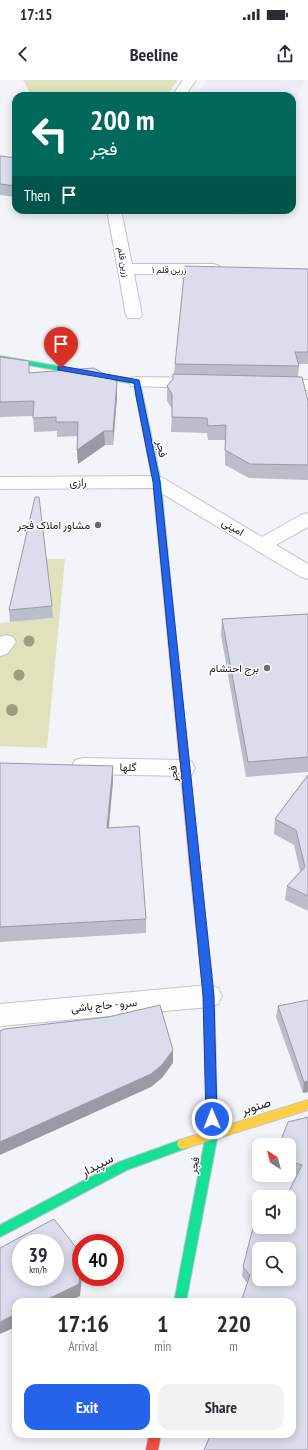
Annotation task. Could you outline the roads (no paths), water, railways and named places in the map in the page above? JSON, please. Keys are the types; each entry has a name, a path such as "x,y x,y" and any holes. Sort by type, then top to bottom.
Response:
{"street":[{"path":"181,92 190,80"},
{"name":"زرین قلم","path":"115,214 134,315"},
{"name":"زرین قلم ۱","path":"125,269 228,269"},
{"path":"0,358 137,382 215,384"},
{"name":"فجر","path":"137,382 157,482 184,768 209,996 212,1134 181,1298"},
{"path":"261,384 308,385"},
{"name":"رازی","path":"0,483 157,482"},
{"name":"امینی","path":"157,482 308,572"},
{"path":"263,545 306,521"},
{"name":"گلها","path":"62,765 184,768"},
{"name":"سرو - حاج باشی","path":"0,1015 209,996"},
{"name":"صنوبر","path":"212,1134 308,1105"},
{"name":"سپیدار","path":"0,1231 123,1166 212,1134"},
{"path":"152,1450 154,1438"}],"place":[{"name":"مشاور املاک فجر","path":"98,525"},
{"name":"برج احتشام","path":"267,668"}]}
